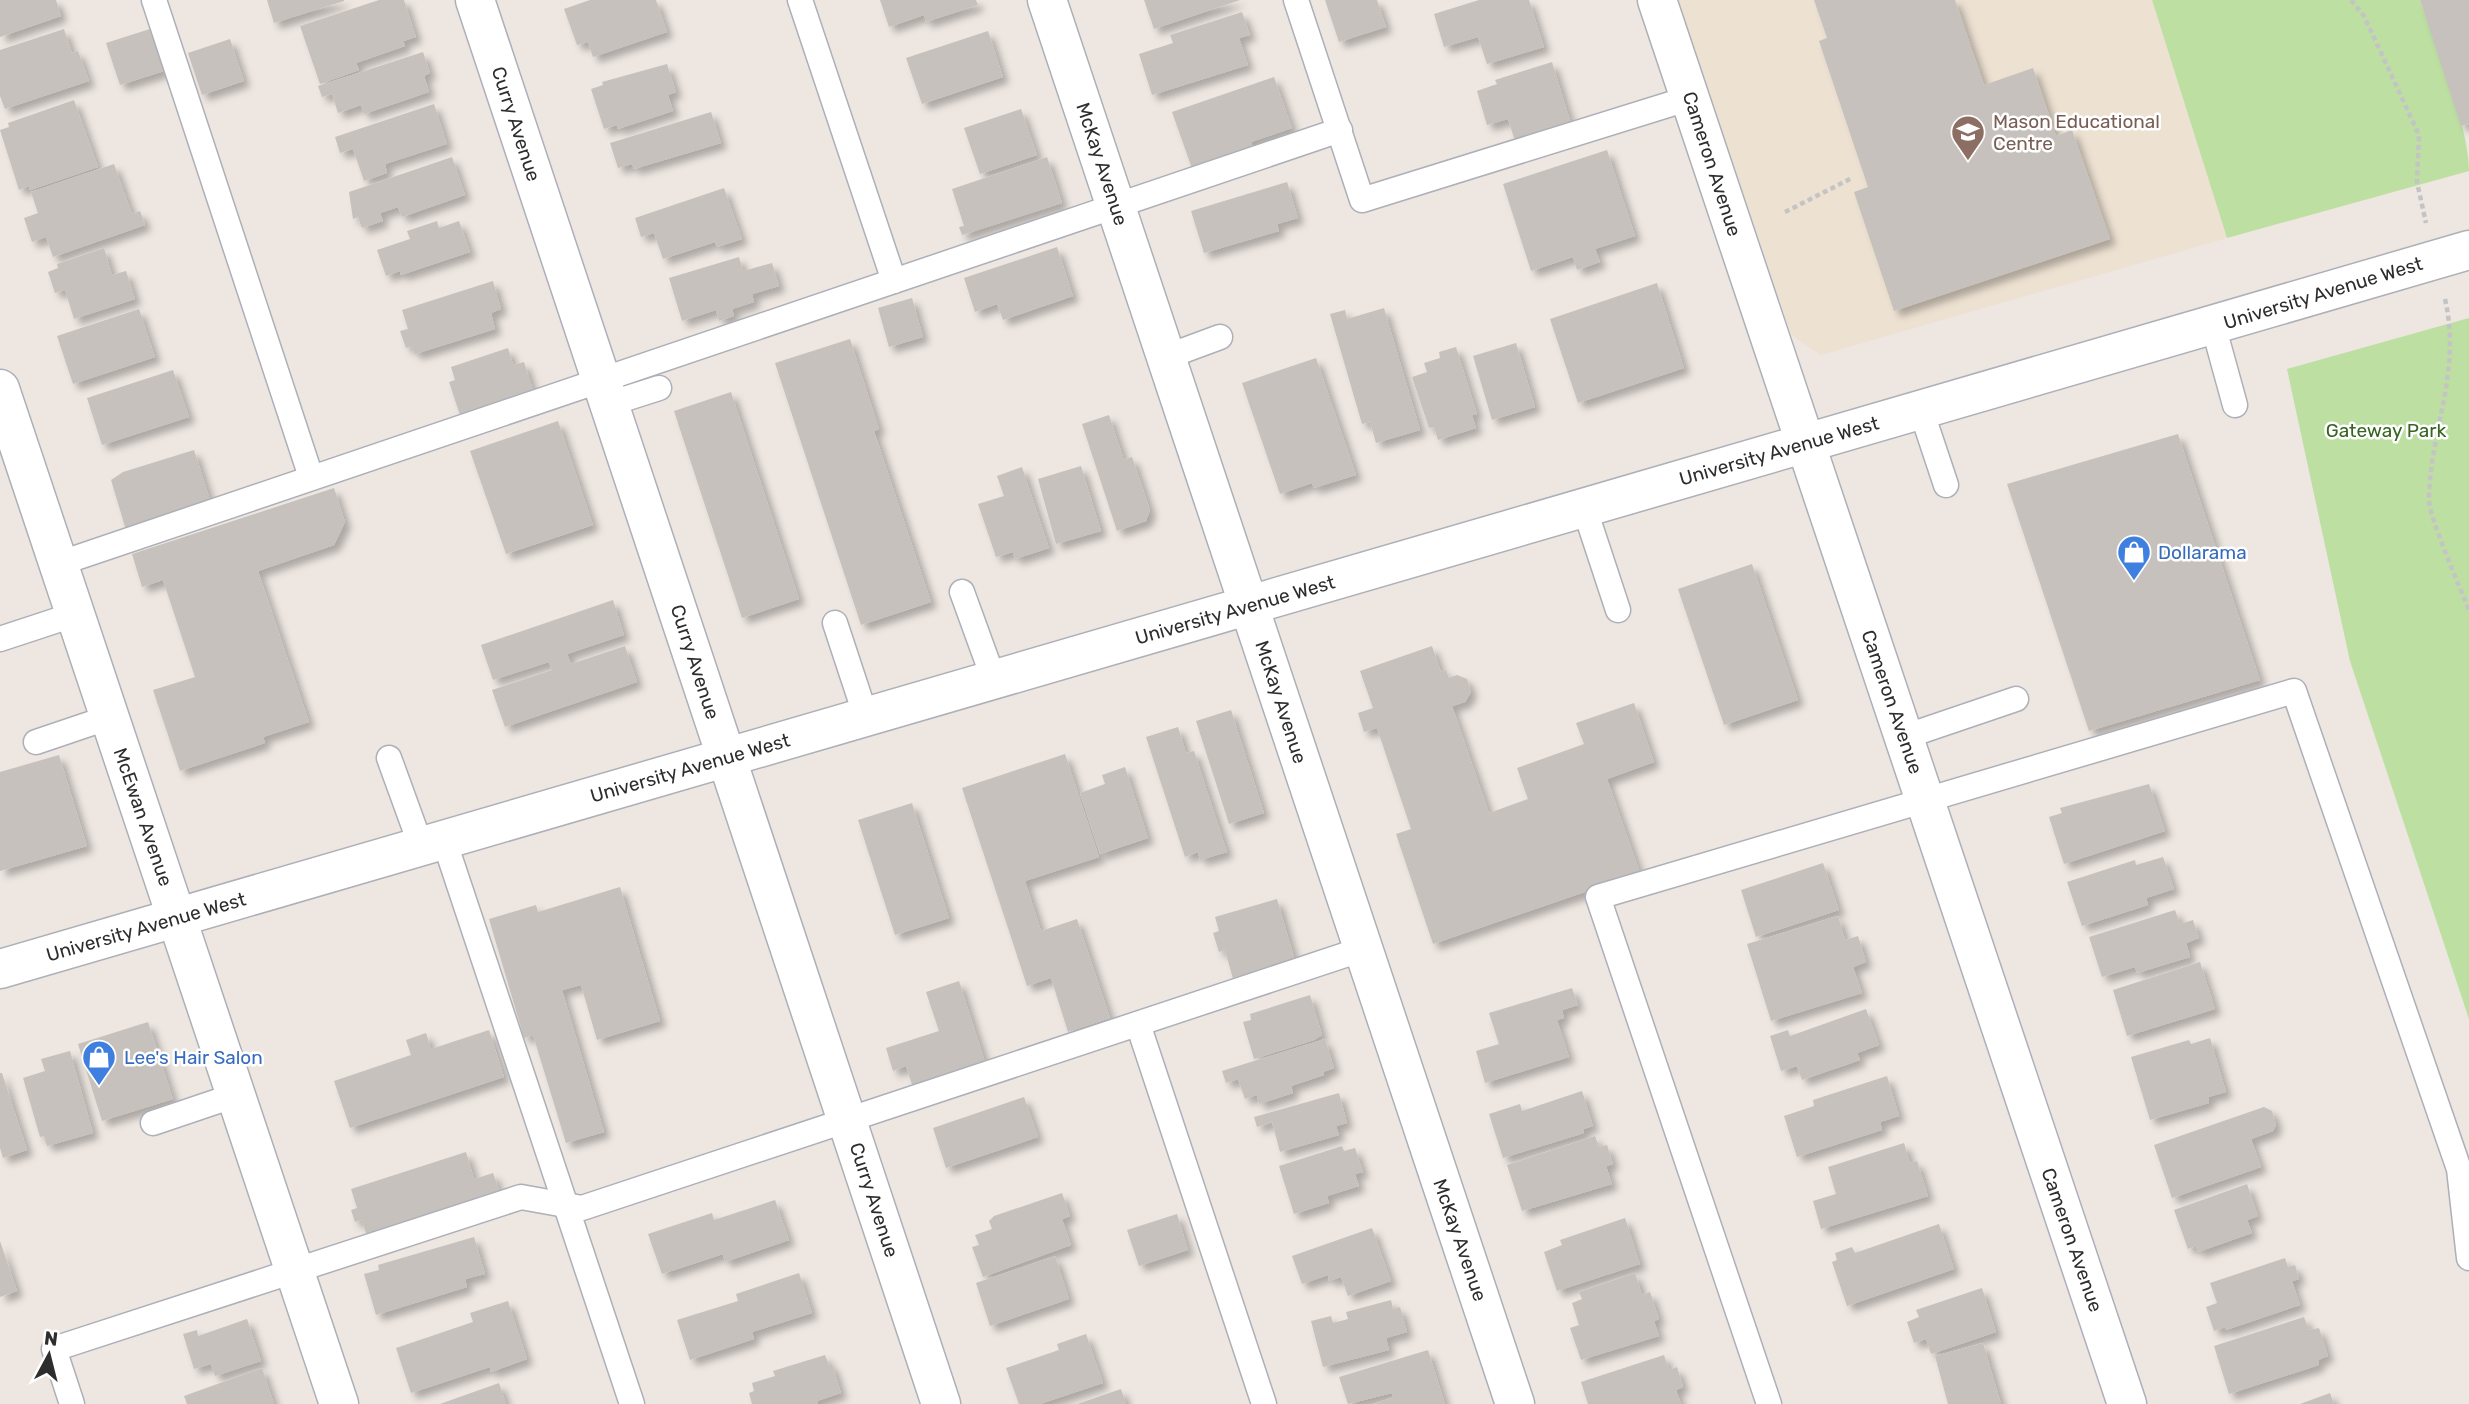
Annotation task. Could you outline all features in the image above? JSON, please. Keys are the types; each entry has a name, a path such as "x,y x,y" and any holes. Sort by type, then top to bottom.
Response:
{"street":[{"name":"Curry Avenue","path":"475,0 942,1404"},
{"name":"McKay Avenue","path":"1047,0 1515,1404"},
{"name":"Cameron Avenue","path":"1657,0 2127,1404"},
{"name":"University Avenue West","path":"0,969 2469,250"},
{"name":"McEwan Avenue","path":"0,389 340,1404"}],"lane":[{"path":"154,0 311,477"},
{"path":"800,0 894,281"},
{"path":"1296,0 1363,200 1690,98"},
{"path":"58,564 311,477 605,392 894,281 1340,130"},
{"path":"2213,326 2235,405"},
{"path":"1166,357 1220,337"},
{"path":"605,392 659,388"},
{"path":"1921,410 1946,485"},
{"path":"1584,508 1618,610"},
{"path":"962,592 993,680"},
{"path":"0,639 76,614"},
{"path":"835,623 866,717"},
{"path":"1769,1404 1598,897 2294,691 2459,1169 2469,1258"},
{"path":"1904,737 2016,699"},
{"path":"36,742 110,717"},
{"path":"389,758 433,843 566,1207 632,1404"},
{"path":"72,1404 54,1349 521,1197 582,1208 1363,949"},
{"path":"1138,1024 1264,1404"},
{"path":"153,1123 236,1095"}],"path":[{"path":"2351,0 2364,16 2419,135 2417,182"},
{"path":"1785,212 1852,178"},
{"path":"2452,329 2450,375 2440,419 2429,502 2469,611"}],"shaded area":[{"name":"Mason Educational Centre","path":"1678,0 2152,0 2227,238 1821,355 1791,335"}],"green space":[{"path":"2152,0 2420,0 2457,109 2468,152 2469,171 2227,238"},
{"name":"Gateway Park","path":"2469,318 2469,1019 2350,661 2287,369"}],"building":[{"path":"0,0 56,0 61,16 0,37"},
{"path":"267,0 344,0 344,1 274,23"},
{"path":"379,0 404,0 416,37 403,41 405,46 356,63 359,70 320,84 300,26"},
{"path":"590,0 656,0 667,32 593,57 588,42 577,45 564,9"},
{"path":"880,0 976,0 978,5 926,22 924,15 889,27"},
{"path":"1144,0 1240,0 1154,29"},
{"path":"1325,0 1377,0 1386,27 1339,42"},
{"path":"1479,0 1529,0 1544,47 1487,64 1478,37 1444,47 1434,14"},
{"path":"1814,0 1955,0 1984,85 2033,68 2056,136 2072,130 2110,239 1894,311 1854,192 1868,187 1819,41 1827,38"},
{"path":"2420,0 2469,0 2469,124 2461,126"},
{"path":"1242,12 1250,35 1239,38 1248,65 1152,95 1139,54 1173,43 1170,35"},
{"path":"64,29 72,53 78,51 89,81 5,109 0,96 0,50"},
{"path":"150,29 164,71 120,85 106,43"},
{"path":"988,31 1003,77 922,104 906,58"},
{"path":"230,39 244,81 202,95 188,53"},
{"path":"423,52 430,73 424,76 429,92 364,114 361,105 338,113 332,94 322,97 318,86"},
{"path":"1552,62 1571,124 1515,141 1508,119 1487,125 1477,91 1497,84 1495,80"},
{"path":"667,64 676,92 668,95 673,111 618,129 617,125 604,129 591,89 603,85 602,82"},
{"path":"1274,77 1292,128 1251,142 1255,153 1194,174 1172,112"},
{"path":"74,100 98,167 30,190 29,186 19,190 0,130 9,127 8,123"},
{"path":"434,104 447,144 385,164 387,173 364,181 353,149 340,153 335,137"},
{"path":"1021,109 1037,155 980,174 964,128"},
{"path":"711,112 721,143 634,169 632,164 618,168 610,143"},
{"path":"1607,150 1635,236 1595,249 1600,262 1577,270 1573,257 1531,271 1503,184"},
{"path":"452,157 465,195 402,217 398,207 380,213 383,221 362,228 358,217 353,219 349,192"},
{"path":"1047,157 1062,203 962,235 959,227 964,226 952,189"},
{"path":"114,164 132,214 140,211 145,225 53,257 46,237 32,242 24,218 38,213 31,192"},
{"path":"1287,182 1298,218 1277,224 1279,231 1204,253 1191,211"},
{"path":"724,188 742,239 717,247 715,242 663,259 654,233 641,237 635,218"},
{"path":"437,221 439,228 459,221 470,252 401,275 400,271 386,276 377,250 410,239 407,231"},
{"path":"1057,247 1073,296 1003,320 997,304 975,312 964,278"},
{"path":"104,248 112,275 126,271 135,299 74,319 65,290 55,293 48,272 58,268 57,264"},
{"path":"739,257 743,271 772,263 779,286 752,294 754,302 732,309 734,316 719,321 716,310 682,321 669,278"},
{"path":"493,281 501,309 491,313 495,329 415,354 412,346 406,348 400,331 408,329 402,310"},
{"path":"1657,283 1684,368 1578,403 1550,319"},
{"path":"912,298 923,337 889,347 878,308"},
{"path":"1384,308 1420,430 1376,443 1370,422 1362,424 1330,314 1345,310 1347,319"},
{"path":"139,309 155,357 73,384 57,336"},
{"path":"850,339 879,429 874,431 931,602 861,625 775,363"},
{"path":"1516,343 1535,407 1492,420 1473,356"},
{"path":"1456,347 1477,414 1472,415 1476,428 1438,440 1434,427 1429,428 1412,377 1427,372 1424,363 1440,358 1439,352"},
{"path":"508,348 513,365 524,362 534,394 461,418 449,382 455,380 451,367"},
{"path":"1316,358 1356,475 1314,488 1312,483 1280,494 1242,383"},
{"path":"173,370 189,417 102,445 87,398"},
{"path":"731,392 799,599 742,618 674,411"},
{"path":"1109,415 1124,460 1132,457 1150,510 1146,521 1117,531 1082,424"},
{"path":"558,421 593,525 506,554 470,451"},
{"name":"Dollarama","path":"2178,434 2260,680 2089,731 2007,484"},
{"path":"194,450 211,503 126,530 111,480 123,472"},
{"path":"1081,466 1101,531 1056,544 1038,479"},
{"path":"1022,467 1049,548 1015,559 1013,552 996,557 978,504 1004,496 997,476"},
{"path":"334,488 345,522 334,545 258,571 309,722 263,737 265,743 180,771 153,690 195,677 163,580 142,587 132,554"},
{"path":"1752,564 1798,700 1724,725 1678,589"},
{"path":"613,600 624,635 567,654 571,664 625,646 637,682 505,727 492,690 552,670 549,662 493,680 481,645"},
{"path":"1432,646 1441,672 1446,670 1449,678 1457,675 1467,679 1471,692 1465,702 1452,706 1489,813 1528,799 1517,768 1584,744 1576,723 1634,703 1654,762 1607,779 1640,873 1433,944 1396,834 1411,829 1377,728 1364,732 1358,713 1373,708 1360,671"},
{"path":"1231,710 1264,813 1229,824 1196,721"},
{"path":"1178,727 1186,753 1194,751 1227,852 1200,860 1198,852 1185,857 1146,737"},
{"path":"1065,754 1099,857 1025,881 1041,931 1077,919 1110,1018 1068,1032 1051,978 1027,986 962,788"},
{"path":"59,755 87,846 0,871 0,772"},
{"path":"1125,767 1148,838 1100,854 1080,793 1105,784 1102,775"},
{"path":"2149,784 2165,831 2064,864 2049,817 2062,813 2060,808"},
{"path":"912,803 949,918 895,935 858,820"},
{"path":"2163,857 2174,889 2146,898 2148,905 2082,926 2067,882 2135,860 2136,865"},
{"path":"1823,863 1839,910 1756,937 1741,890"},
{"path":"620,887 660,1021 597,1040 581,985 562,990 604,1132 566,1143 533,1035 524,1038 489,919 536,905 538,912"},
{"path":"1277,899 1295,961 1233,979 1225,950 1219,952 1213,933 1219,931 1215,917"},
{"path":"2175,910 2180,924 2193,920 2199,938 2186,943 2190,957 2137,973 2135,967 2102,977 2089,937"},
{"path":"1838,916 1845,940 1858,936 1866,962 1853,967 1862,993 1771,1021 1747,944"},
{"path":"2200,962 2215,1009 2127,1036 2113,990"},
{"path":"959,981 986,1065 913,1088 906,1066 893,1071 886,1048 939,1031 926,992"},
{"path":"1572,988 1578,1005 1562,1010 1564,1018 1557,1020 1569,1057 1485,1083 1476,1051 1499,1044 1489,1013"},
{"path":"1310,995 1322,1035 1254,1059 1243,1022 1251,1020 1250,1014"},
{"path":"1866,1009 1879,1045 1857,1053 1860,1060 1802,1080 1797,1066 1781,1071 1770,1036 1788,1030 1790,1036"},
{"path":"148,1022 173,1099 102,1121 78,1044"},
{"path":"489,1030 504,1077 350,1128 334,1081 411,1055 406,1040 426,1033 431,1049"},
{"path":"2210,1038 2226,1092 2208,1097 2209,1103 2150,1120 2131,1057 2189,1040 2191,1044"},
{"path":"1325,1039 1334,1068 1323,1072 1324,1075 1291,1086 1293,1093 1259,1104 1257,1095 1245,1099 1238,1079 1226,1083 1222,1071"},
{"path":"70,1051 93,1133 47,1146 44,1136 40,1137 23,1078 45,1071 41,1059"},
{"path":"0,1073 27,1150 3,1158 0,1148"},
{"path":"1887,1076 1899,1116 1880,1122 1882,1130 1797,1157 1784,1116 1814,1106 1813,1100"},
{"path":"1582,1091 1593,1126 1583,1129 1584,1133 1503,1158 1489,1114 1520,1104 1522,1111"},
{"path":"1339,1093 1347,1123 1336,1126 1339,1135 1280,1152 1272,1122 1257,1127 1254,1117"},
{"path":"1024,1097 1038,1137 946,1168 933,1128"},
{"path":"2264,1107 2272,1111 2276,1125 2273,1131 2251,1139 2261,1167 2172,1198 2154,1145"},
{"path":"1595,1136 1599,1147 1607,1145 1613,1164 1606,1166 1612,1184 1522,1211 1507,1165"},
{"path":"1904,1143 1910,1163 1917,1161 1928,1196 1821,1229 1813,1201 1836,1194 1828,1167"},
{"path":"1342,1146 1344,1151 1355,1148 1363,1172 1355,1174 1359,1186 1327,1196 1329,1203 1294,1214 1279,1166"},
{"path":"466,1152 474,1179 493,1173 499,1190 481,1196 482,1199 367,1237 362,1220 355,1222 351,1210 357,1208 351,1189"},
{"path":"2247,1184 2258,1216 2247,1220 2252,1233 2198,1252 2196,1246 2188,1249 2174,1210"},
{"path":"1062,1193 1070,1216 1062,1219 1071,1245 983,1277 972,1247 979,1245 975,1235 992,1229 989,1221 994,1216"},
{"path":"775,1200 789,1240 725,1262 723,1254 662,1274 648,1234 712,1213 714,1220"},
{"path":"1177,1214 1188,1250 1139,1266 1127,1230"},
{"path":"1625,1218 1640,1264 1557,1291 1544,1252 1562,1245 1560,1240"},
{"path":"1939,1224 1954,1269 1847,1306 1832,1262 1837,1260 1835,1253 1852,1247 1855,1253"},
{"path":"1372,1228 1391,1281 1348,1296 1341,1277 1329,1281 1328,1275 1302,1284 1292,1256"},
{"path":"474,1237 485,1274 465,1279 467,1287 376,1315 364,1274 379,1270 378,1265"},
{"path":"0,1241 17,1291 0,1297"},
{"path":"1055,1256 1069,1299 990,1326 976,1283"},
{"path":"2285,1258 2288,1267 2295,1265 2299,1279 2292,1281 2300,1305 2226,1330 2225,1327 2214,1331 2206,1307 2217,1303 2210,1283"},
{"path":"799,1273 812,1313 752,1332 754,1339 690,1360 677,1320 738,1301 736,1294"},
{"path":"1635,1273 1642,1295 1650,1292 1659,1319 1654,1321 1659,1336 1581,1360 1570,1328 1579,1325 1572,1303 1582,1299 1579,1292"},
{"path":"1982,1288 1996,1332 1931,1354 1926,1339 1914,1343 1907,1322 1919,1317 1916,1310"},
{"path":"1391,1300 1393,1309 1400,1307 1407,1332 1386,1338 1389,1350 1323,1367 1311,1321 1331,1316 1333,1323 1348,1319 1346,1312"},
{"path":"508,1301 527,1359 491,1372 490,1367 411,1393 396,1348 473,1322 470,1313"},
{"path":"2304,1317 2309,1330 2319,1328 2328,1356 2318,1360 2319,1365 2229,1394 2214,1346"},
{"path":"247,1319 261,1361 215,1376 211,1364 194,1369 183,1334 197,1330 198,1336"},
{"path":"1086,1334 1103,1383 1040,1404 1019,1404 1006,1368 1059,1350 1057,1344"},
{"path":"1983,1343 2001,1404 1948,1404 1935,1356"},
{"path":"1428,1350 1445,1404 1374,1404 1393,1397 1392,1393 1348,1404 1339,1377"},
{"path":"825,1355 829,1365 832,1364 841,1393 817,1401 818,1404 752,1404 749,1393 754,1391 752,1383 775,1376 773,1371"},
{"path":"1664,1355 1669,1370 1677,1367 1683,1387 1676,1390 1681,1404 1588,1404 1581,1382"},
{"path":"262,1368 274,1404 187,1404 184,1396"},
{"path":"499,1383 506,1404 440,1404"},
{"path":"1121,1389 1126,1404 1077,1404"},
{"path":"2330,1393 2334,1404 2300,1404"}],"place":[{"name":"Mason Educational Centre","path":"1968,162"},
{"name":"Dollarama","path":"2134,582"},
{"name":"Lee's Hair Salon","path":"99,1087"}]}
